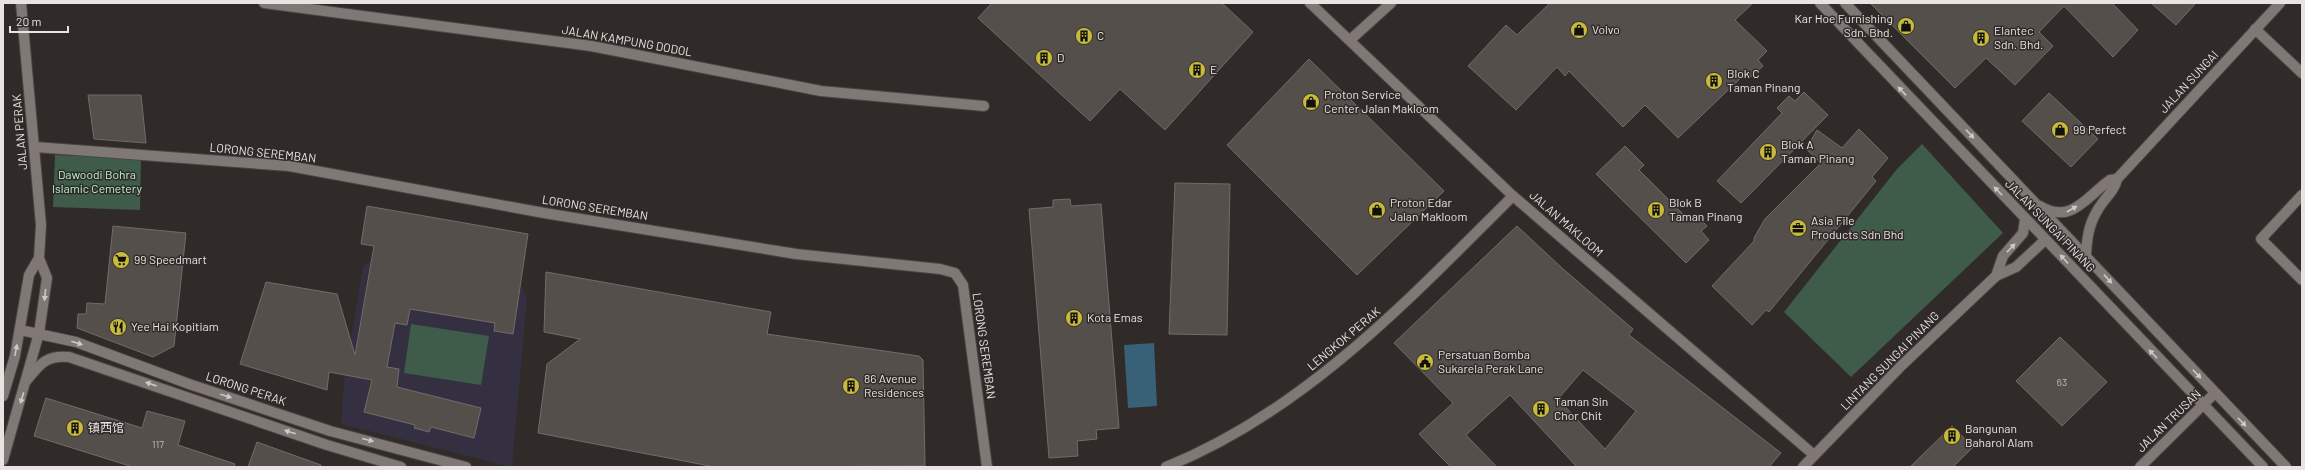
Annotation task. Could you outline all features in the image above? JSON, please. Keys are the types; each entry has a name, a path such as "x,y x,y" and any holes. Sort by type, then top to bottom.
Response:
{"street":[{"name":"JALAN PERAK","path":"3,460 27,380 39,333 46,278 39,258 41,225 21,3"},
{"name":"JALAN KAMPUNG DODOL","path":"264,3 591,46 821,91 984,106"},
{"name":"JALAN MAKLOOM","path":"1310,3 1514,196 1814,455"},
{"path":"1350,40 1391,3"},
{"name":"JALAN SUNGAI PINANG","path":"1820,3 2140,340 2205,405 2263,467"},
{"name":"JALAN SUNGAI PINANG","path":"1845,3 2286,467"},
{"name":"JALAN SUNGAI","path":"2086,255 2087,232 2092,220 2116,186 2117,179 2280,3"},
{"path":"2256,29 2302,73"},
{"name":"LORONG SEREMBAN","path":"35,147 289,166 544,214 796,254 940,269 955,273 963,285 987,467"},
{"name":"JALAN SUNGAI","path":"2037,204 2051,213 2069,212 2110,180 2117,179"},
{"path":"2302,195 2261,239 2302,280"},
{"name":"LENGKOK PERAK","path":"1166,467 1196,455 1265,416 1326,372 1389,318 1514,196"},
{"name":"LINTANG SUNGAI PINANG","path":"1996,276 2003,256 2023,233 2026,219"},
{"name":"LINTANG SUNGAI PINANG","path":"1803,467 1901,366 1996,276 2016,267 2045,240"},
{"name":"JALAN PERAK","path":"3,396 15,356 29,274 39,258"},
{"name":"LORONG PERAK","path":"20,330 76,342 189,384 330,431 466,467"},
{"path":"27,380 42,362 58,356 69,357 320,442 402,467"},
{"name":"JALAN TRUSAN","path":"2140,467 2215,394"}],"shaded area":[{"path":"371,261 521,286 527,298 512,467 341,424 344,381 363,267"}],"green space":[{"path":"1922,144 2003,233 1851,377 1784,312 1897,169"},
{"name":"Dawoodi Bohra Islamic Cemetery","path":"55,155 141,158 140,210 53,207"},
{"path":"411,324 489,336 481,385 404,373"}],"water":[{"path":"1154,343 1157,406 1128,408 1124,345"}],"building":[{"path":"992,3 1222,3 1253,32 1165,130 1120,89 1090,121 978,18"},
{"path":"1550,3 1753,3 1735,20 1767,51 1758,60 1763,66 1751,77 1746,73 1678,138 1645,105 1623,127 1569,71 1565,76 1557,67 1516,110 1468,66 1506,25 1517,35"},
{"path":"1870,3 2112,3 2138,30 2113,57 2064,6 2039,32 2053,46 2015,85 1986,58 1955,88"},
{"path":"2151,3 2196,3 2176,25"},
{"name":"Proton Service Center Jalan Makloom","path":"1309,59 1444,191 1357,275 1227,145"},
{"name":"Blok A Taman Pinang","path":"1804,92 1828,115 1741,203 1717,181 1782,113 1777,108 1789,96 1795,101"},
{"name":"99 Perfect","path":"2049,93 2098,139 2071,167 2022,121"},
{"path":"88,95 141,95 146,143 94,139"},
{"name":"Asia File Products Sdn Bhd","path":"1859,129 1888,158 1872,177 1876,181 1769,312 1766,310 1752,325 1712,286 1754,241 1754,238 1765,219 1821,163 1806,149 1817,130 1842,148"},
{"name":"Blok B Taman Pinang","path":"1625,146 1644,165 1639,170 1690,221 1696,215 1707,226 1701,231 1709,240 1686,263 1596,174"},
{"path":"1175,183 1230,184 1227,335 1169,334"},
{"name":"Kota Emas","path":"1070,199 1071,206 1101,204 1119,428 1096,430 1097,439 1077,441 1078,456 1049,458 1029,209 1053,207 1053,200"},
{"path":"367,206 528,234 513,334 494,331 495,323 410,309 407,325 395,323 387,367 399,369 397,387 481,408 474,438 431,427 429,432 414,428 415,425 364,412 372,380 329,372 327,390 240,364 266,282 337,294 355,355 374,246 361,244"},
{"path":"113,226 186,233 174,346 153,357 77,328 78,314 86,314 87,303 105,304"},
{"path":"1517,226 1562,268 1633,329 1629,335 1781,453 1769,467 1577,467 1510,395 1466,435 1497,467 1451,467 1419,434 1453,403 1394,343","holes":["1583,370 1636,411 1605,449 1558,399"]},
{"path":"546,272 771,312 767,334 919,356 923,360 925,466 715,467 538,433 547,364 580,339 544,332"},
{"path":"2060,337 2107,382 2062,426 2016,381"},
{"path":"46,398 142,428 147,411 185,421 178,445 235,464 234,467 133,467 34,436"},
{"name":"Bangunan Baharol Alam","path":"1952,426 1973,447 1953,467 1910,467"},
{"path":"257,442 321,465 321,467 248,467"}],"place":[{"name":"Kar Hoe Furnishing Sdn. Bhd.","path":"1906,26"},
{"name":"Volvo","path":"1579,30"},
{"name":"C","path":"1084,36"},
{"name":"Elantec Sdn. Bhd.","path":"1981,38"},
{"name":"D","path":"1044,58"},
{"name":"E","path":"1197,70"},
{"name":"Blok C Taman Pinang","path":"1714,81"},
{"name":"Proton Service Center Jalan Makloom","path":"1311,102"},
{"name":"99 Perfect","path":"2060,130"},
{"name":"Blok A Taman Pinang","path":"1768,152"},
{"name":"Proton Edar Jalan Makloom","path":"1377,210"},
{"name":"Blok B Taman Pinang","path":"1656,210"},
{"name":"Asia File Products Sdn Bhd","path":"1798,228"},
{"name":"99 Speedmart","path":"121,260"},
{"name":"Kota Emas","path":"1074,318"},
{"name":"Yee Hai Kopitiam","path":"118,327"},
{"name":"Persatuan Bomba Sukarela Perak Lane","path":"1425,362"},
{"name":"86 Avenue Residences","path":"851,386"},
{"name":"Taman Sin Chor Chit","path":"1541,409"},
{"name":"镇西馆","path":"75,428"},
{"name":"Bangunan Baharol Alam","path":"1952,436"}]}
